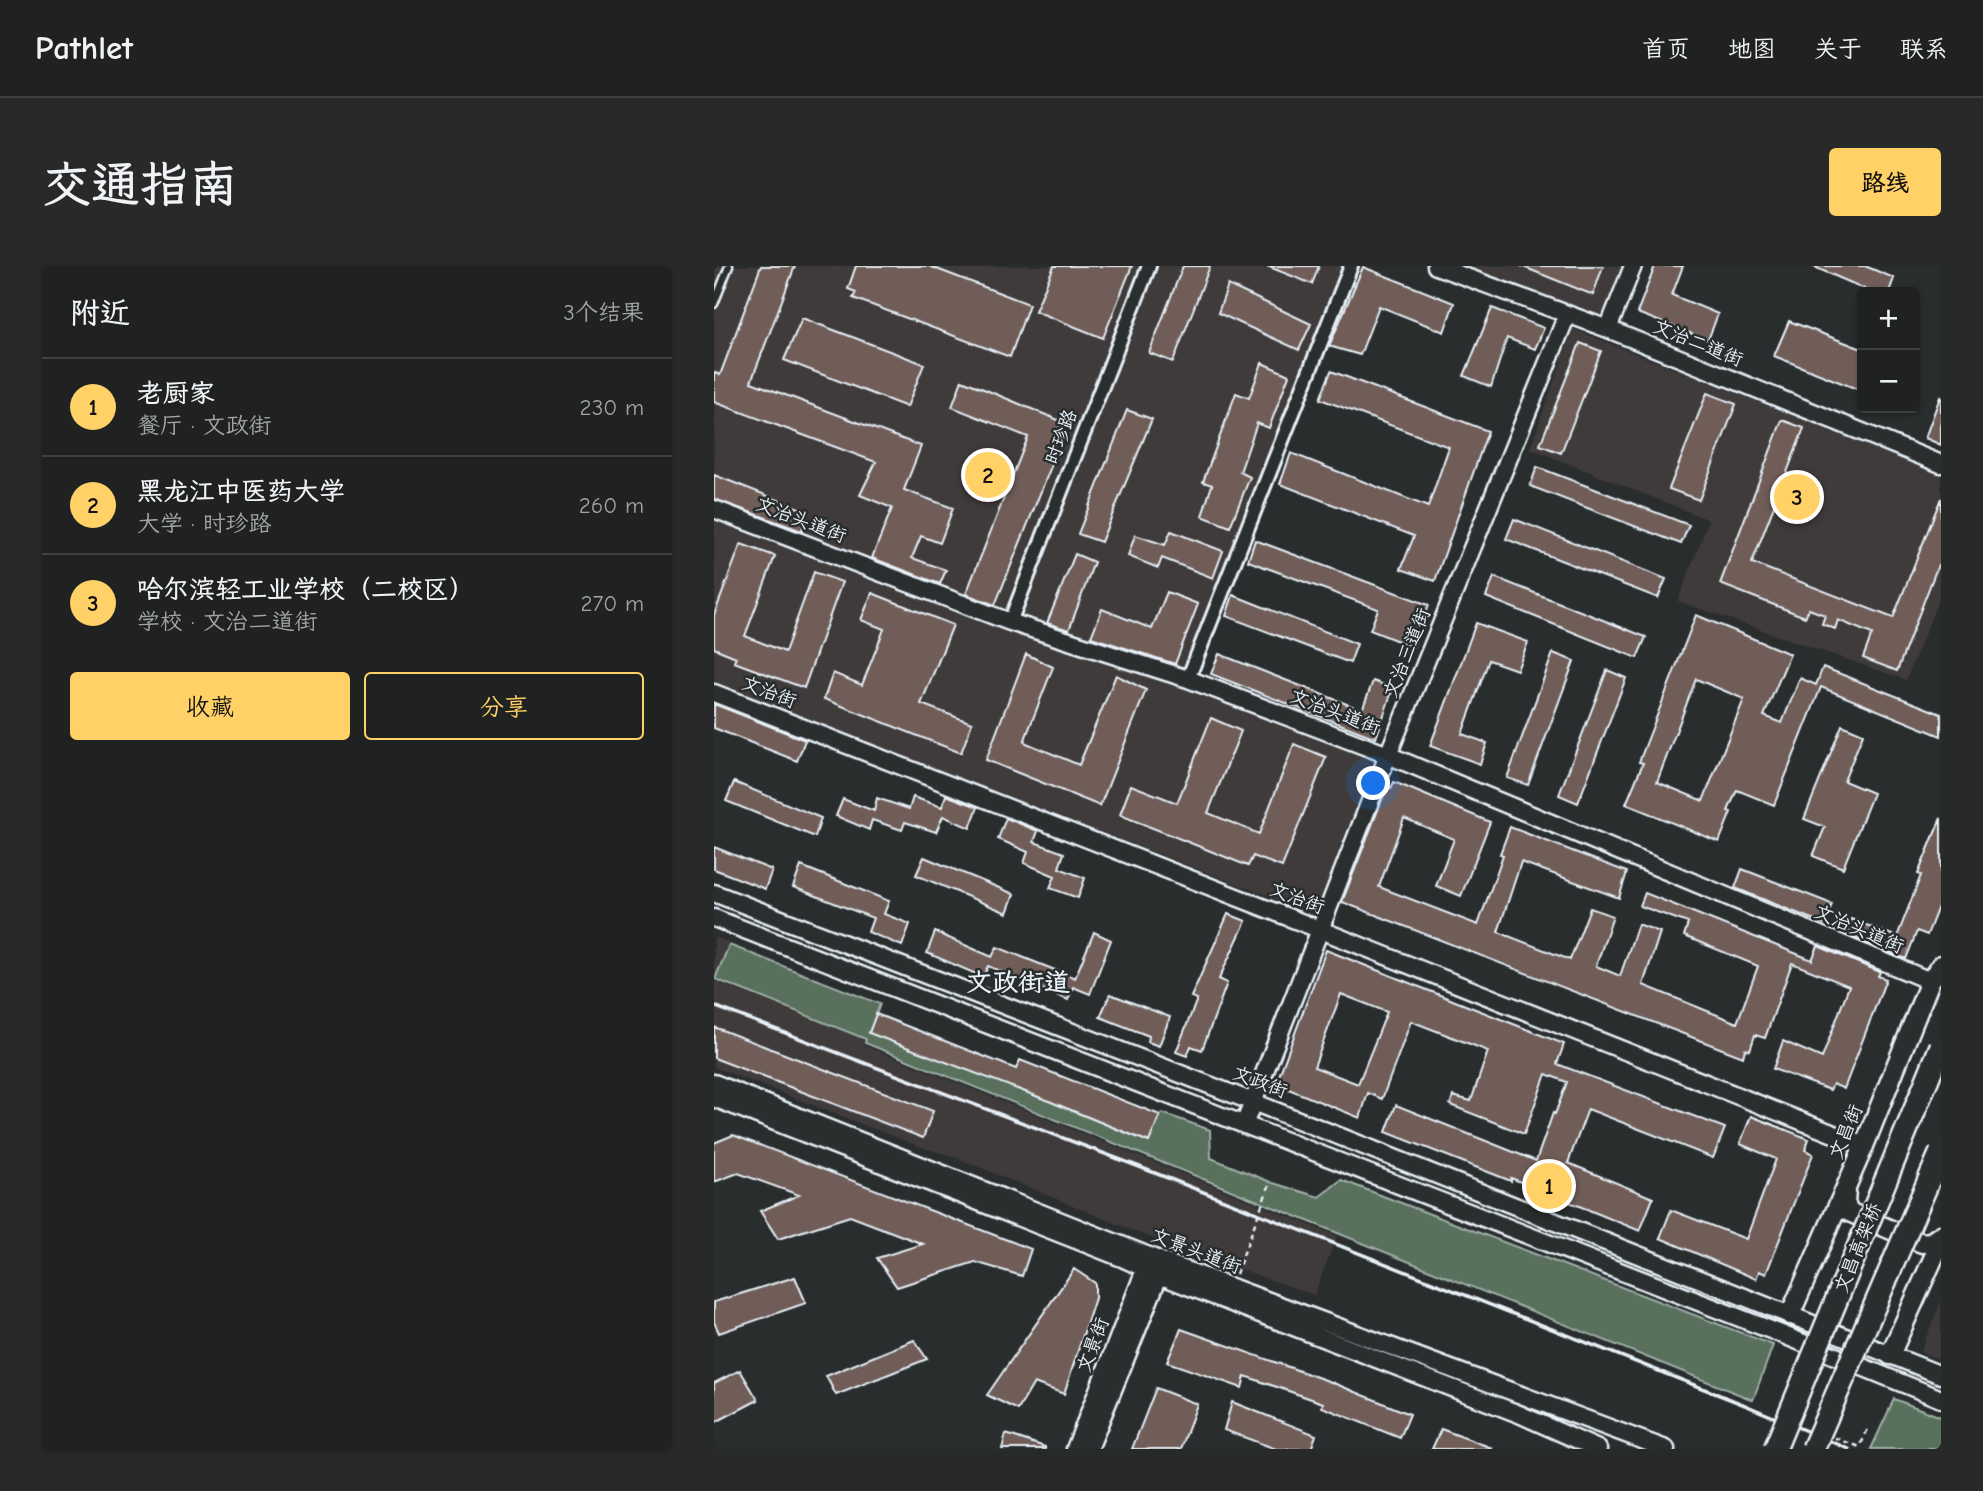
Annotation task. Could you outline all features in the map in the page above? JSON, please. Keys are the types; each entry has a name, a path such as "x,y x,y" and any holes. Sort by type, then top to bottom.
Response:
{"highway":[{"name":"文昌高架桥","path":"1775,1449 1941,1046"},
{"name":"文昌高架桥","path":"1813,1449 1941,1152"}],"main road":[{"name":"文治二道街","path":"1436,266 1608,329 1941,464"},
{"path":"1608,329 1633,266"},
{"name":"文治三道街","path":"1244,1125 1388,755 1567,315"},
{"name":"文治头道街","path":"714,509 1010,622 1188,679 1388,755 1930,981"},
{"name":"文治街","path":"714,693 1864,1146"},
{"name":"文政街","path":"714,893 1253,1102 1890,1355"},
{"path":"714,918 1781,1334 1941,1399"},
{"name":"文昌街","path":"1790,1315 1864,1146 1930,981 1941,965"},
{"name":"文景头道街","path":"714,1083 1519,1414 1598,1449"},
{"name":"文景头道街","path":"714,1098 1122,1258 1155,1266 1666,1449"},
{"path":"1846,1186 1845,1202 1849,1212 1922,1242 1931,1242 1941,1235"},
{"path":"1883,1377 1890,1355 1941,1241"},
{"name":"文景街","path":"1075,1449 1155,1266"},
{"name":"文景街","path":"1088,1449 1155,1266"},
{"path":"1781,1334 1790,1315"},
{"path":"1890,1355 1941,1375"}],"street":[{"name":"时珍路","path":"1010,622 1149,266"},
{"path":"1188,679 1351,266"}],"lane":[{"path":"714,304 729,266"}],"path":[{"path":"1236,1274 1269,1186"},
{"path":"1835,1438 1860,1447 1869,1426"}],"shaded area":[{"path":"714,266 1344,266 1180,684 1375,759 1315,914 714,684"},
{"path":"1457,266 1625,266 1604,321"},
{"path":"1573,329 1941,474 1941,593 1906,680 1678,601 1709,520 1530,448"},
{"path":"714,937 729,942 714,981"},
{"path":"714,981 865,1039 863,1045 1337,1236 1314,1295 1154,1239 952,1156 921,1147 714,1067"},
{"path":"1941,1302 1941,1360 1920,1352"}],"green space":[{"path":"729,945 880,1004 869,1033 1044,1099 1148,1142 1162,1113 1210,1130 1211,1158 1273,1183 1319,1197 1341,1180 1773,1345 1753,1400 865,1043 866,1039 715,979"},
{"path":"1894,1399 1941,1417 1941,1449 1871,1449"}],"building":[{"path":"761,266 795,266 751,382 921,446 904,490 953,508 940,543 921,536 912,558 946,570 940,584 872,558 892,508 860,495 876,462 714,402 714,372 720,375"},
{"path":"856,266 929,266 1029,304 1010,357 853,298 856,292 848,289"},
{"path":"1054,266 1132,266 1103,338 1035,311"},
{"path":"1183,266 1210,266 1173,362 1149,353"},
{"path":"1267,266 1319,266 1312,284"},
{"path":"1521,266 1603,266 1593,295"},
{"path":"1655,266 1683,266 1672,295 1718,314 1708,340 1637,313"},
{"path":"1812,266 1865,266 1894,278 1891,287 1860,287"},
{"path":"1363,267 1454,303 1444,332 1379,306 1360,355 1329,346"},
{"path":"1228,285 1311,324 1299,350 1218,313"},
{"path":"1492,308 1544,328 1535,349 1507,338 1491,387 1464,376"},
{"path":"802,318 924,364 907,407 784,360"},
{"path":"1789,321 1857,347 1857,389 1774,356"},
{"path":"1580,343 1601,351 1561,453 1540,445"},
{"path":"1262,363 1289,375 1269,428 1257,423 1240,472 1250,477 1230,527 1202,516 1212,485 1203,482 1236,393 1249,398"},
{"path":"1331,371 1488,431 1435,581 1401,569 1414,536 1280,484 1291,453 1428,507 1449,447 1320,399"},
{"path":"962,380 1063,422 1050,453 1056,454 995,605 966,594 1028,437 952,407"},
{"path":"1707,393 1736,404 1699,500 1669,489"},
{"path":"1941,398 1941,445 1925,438"},
{"path":"1127,410 1152,419 1101,542 1078,534"},
{"path":"1782,420 1804,428 1752,563 1893,618 1941,498 1941,566 1938,565 1897,671 1863,658 1872,634 1838,620 1835,629 1822,624 1825,615 1809,609 1805,617 1720,584"},
{"path":"1537,467 1689,525 1681,544 1530,486"},
{"path":"714,475 807,511 802,531 714,499"},
{"path":"1514,519 1666,579 1658,598 1506,539"},
{"path":"1171,531 1223,551 1213,578 1162,558 1158,568 1128,556 1135,535 1165,545"},
{"path":"1255,540 1429,605 1413,647 1370,630 1378,609 1248,561"},
{"path":"741,544 775,556 745,636 785,652 814,572 842,582 804,688 734,662 736,657 714,648 714,615"},
{"path":"1075,554 1094,562 1069,630 1047,623"},
{"path":"1494,577 1646,637 1637,658 1486,597"},
{"path":"1167,592 1198,604 1175,664 1091,637 1102,609 1152,629"},
{"path":"872,593 953,625 921,704 972,723 961,753 824,699 833,673 862,685 884,629 861,620"},
{"path":"1233,595 1357,644 1350,663 1226,616"},
{"path":"1696,615 1790,654 1764,716 1782,723 1800,678 1816,685 1823,667 1941,714 1941,736 1821,687 1774,805 1737,790 1719,842 1626,804 1643,763 1639,762","holes":["1696,679 1744,699 1703,801 1657,782"]},
{"path":"1476,623 1528,642 1517,670 1489,660 1462,734 1487,743 1480,764 1430,746"},
{"path":"1553,653 1574,661 1528,785 1507,778"},
{"path":"1026,654 1053,667 1024,742 1079,765 1116,675 1146,690 1100,806 986,760"},
{"path":"1219,654 1362,710 1373,681 1393,688 1376,738 1211,674"},
{"path":"1607,670 1626,678 1578,803 1559,795"},
{"path":"714,704 805,740 797,761 714,728"},
{"path":"1211,718 1241,731 1208,813 1259,834 1294,744 1326,757 1282,867 1253,856 1248,866 1120,815 1131,785 1177,803"},
{"path":"1842,725 1863,734 1844,781 1873,793 1843,868 1813,856 1825,827 1804,819"},
{"path":"734,782 821,818 815,837 726,801"},
{"path":"1394,782 1490,822 1461,896 1436,886 1454,839 1404,818 1379,887 1478,925 1510,827 1627,872 1619,898 1521,862 1498,932 1570,960 1590,908 1613,916 1596,966 1620,976 1638,924 1660,932 1643,985 1737,1023 1758,966 1684,936 1688,923 1640,906 1645,893 1812,960 1818,946 1880,972 1878,976 1886,979 1844,1089 1833,1084 1830,1090 1773,1069 1783,1041 1822,1058 1849,986 1792,963 1765,1038 1755,1035 1750,1050 1745,1049 1743,1057 1342,902 1387,787 1391,788"},
{"path":"946,795 978,807 970,828 943,816 936,832 905,822 902,830 872,820 869,830 836,816 843,799 874,811 877,798 909,809 913,797 942,807"},
{"path":"1006,818 1038,831 1034,842 1064,853 1059,868 1085,878 1078,898 1050,888 1055,876 1024,863 1028,852 998,839"},
{"path":"1941,818 1941,899 1927,935 1917,931 1906,959 1845,934 1851,919 1897,937 1921,875 1918,874"},
{"path":"714,847 772,870 765,889 714,869"},
{"path":"924,857 1014,894 1007,913 916,875"},
{"path":"801,866 889,901 884,914 910,924 902,946 868,932 873,918 793,887"},
{"path":"1742,869 1832,904 1824,924 1735,888"},
{"path":"1228,914 1246,921 1219,979 1227,983 1202,1050 1191,1046 1187,1056 1176,1052 1197,999 1191,997"},
{"path":"935,932 992,957 997,947 1075,978 1094,932 1111,940 1090,994 1073,987 1068,1000 988,966 983,977 927,953"},
{"path":"1326,950 1564,1044 1557,1064 1725,1128 1713,1158 1588,1109 1568,1163 1653,1198 1640,1231 1511,1178 1511,1181 1386,1132 1396,1105 1536,1161 1567,1082 1546,1074 1524,1134 1450,1105 1453,1096 1471,1101 1488,1051 1411,1021 1382,1099 1368,1093 1360,1118 1276,1084","holes":["1341,994 1387,1012 1358,1084 1314,1067"]},
{"path":"1110,994 1170,1017 1159,1046 1148,1042 1149,1036 1100,1017"},
{"path":"876,1014 1016,1069 1020,1060 1160,1115 1149,1142 869,1033"},
{"path":"714,1027 933,1111 923,1138 714,1058"},
{"path":"1751,1116 1809,1139 1805,1150 1813,1154 1766,1274 1759,1271 1756,1279 1660,1238 1671,1210 1746,1239 1776,1159 1740,1144"},
{"path":"733,1135 1031,1249 1022,1276 975,1262 897,1287 877,1258 923,1244 850,1216 778,1239 760,1211 799,1195 738,1173 714,1182 714,1143"},
{"path":"1074,1269 1095,1283 1095,1298 1064,1394 1034,1383 1018,1410 987,1395"},
{"path":"795,1277 806,1303 719,1333 714,1322 714,1302"},
{"path":"1181,1329 1331,1382 1410,1414 1400,1438 1322,1407 1323,1403 1245,1376 1242,1388 1167,1362"},
{"path":"914,1340 927,1359 836,1395 826,1376"},
{"path":"740,1370 758,1400 714,1423 714,1383"},
{"path":"1156,1388 1197,1404 1181,1449 1132,1449"},
{"path":"1232,1402 1316,1435 1311,1449 1276,1449 1224,1430"},
{"path":"1441,1429 1492,1448 1432,1449"},
{"path":"1006,1434 1045,1447 1045,1449 1002,1449"}],"railway":[{"path":"714,1006 1137,1166 1745,1405 1849,1449"}],"place":[{"name":"黑龙江中医药大学","path":"988,475"},
{"name":"哈尔滨轻工业学校（二校区）","path":"1797,497"},
{"name":"老厨家","path":"1549,1186"}],"district":[{"name":"文政街道","path":"1018,983"}]}
